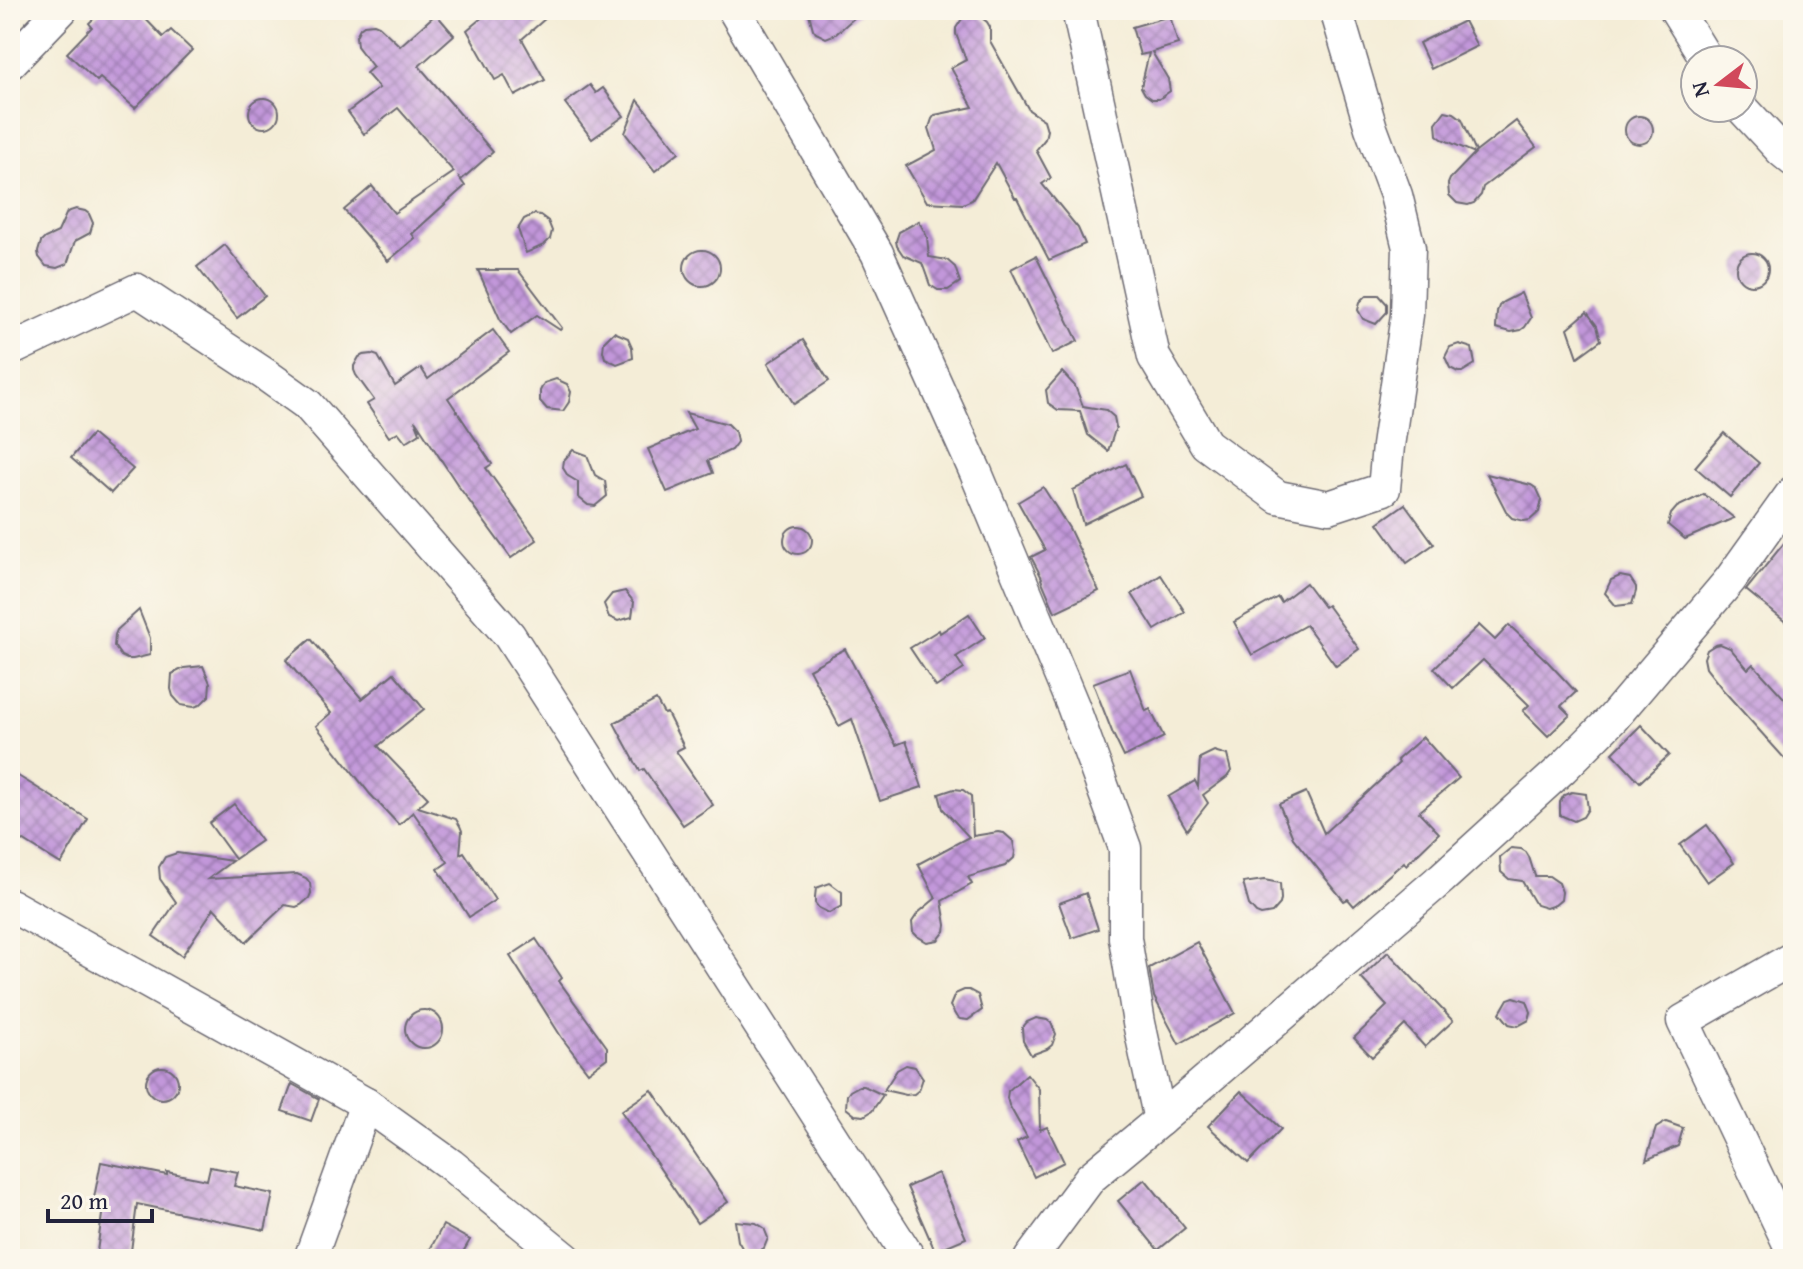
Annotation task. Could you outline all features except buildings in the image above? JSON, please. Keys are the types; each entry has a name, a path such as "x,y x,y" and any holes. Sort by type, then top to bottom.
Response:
{"street":[{"path":"10,63 61,10"},
{"path":"734,10 877,253 976,473 1073,706 1125,848 1125,938 1160,1120"},
{"path":"1078,10 1154,357 1206,444 1278,497 1329,507 1384,489 1407,315 1409,248 1396,195 1371,128 1336,10"},
{"path":"1676,10 1697,44"},
{"path":"1757,124 1793,160"},
{"path":"10,350 137,290 308,405 509,635 910,1259"},
{"path":"1030,1259 1090,1178 1431,888 1563,768 1613,718 1730,580 1793,492"},
{"path":"10,905 366,1104 451,1165 566,1259"},
{"path":"1793,958 1683,1021 1793,1252"},
{"path":"310,1259 366,1104"}]}
